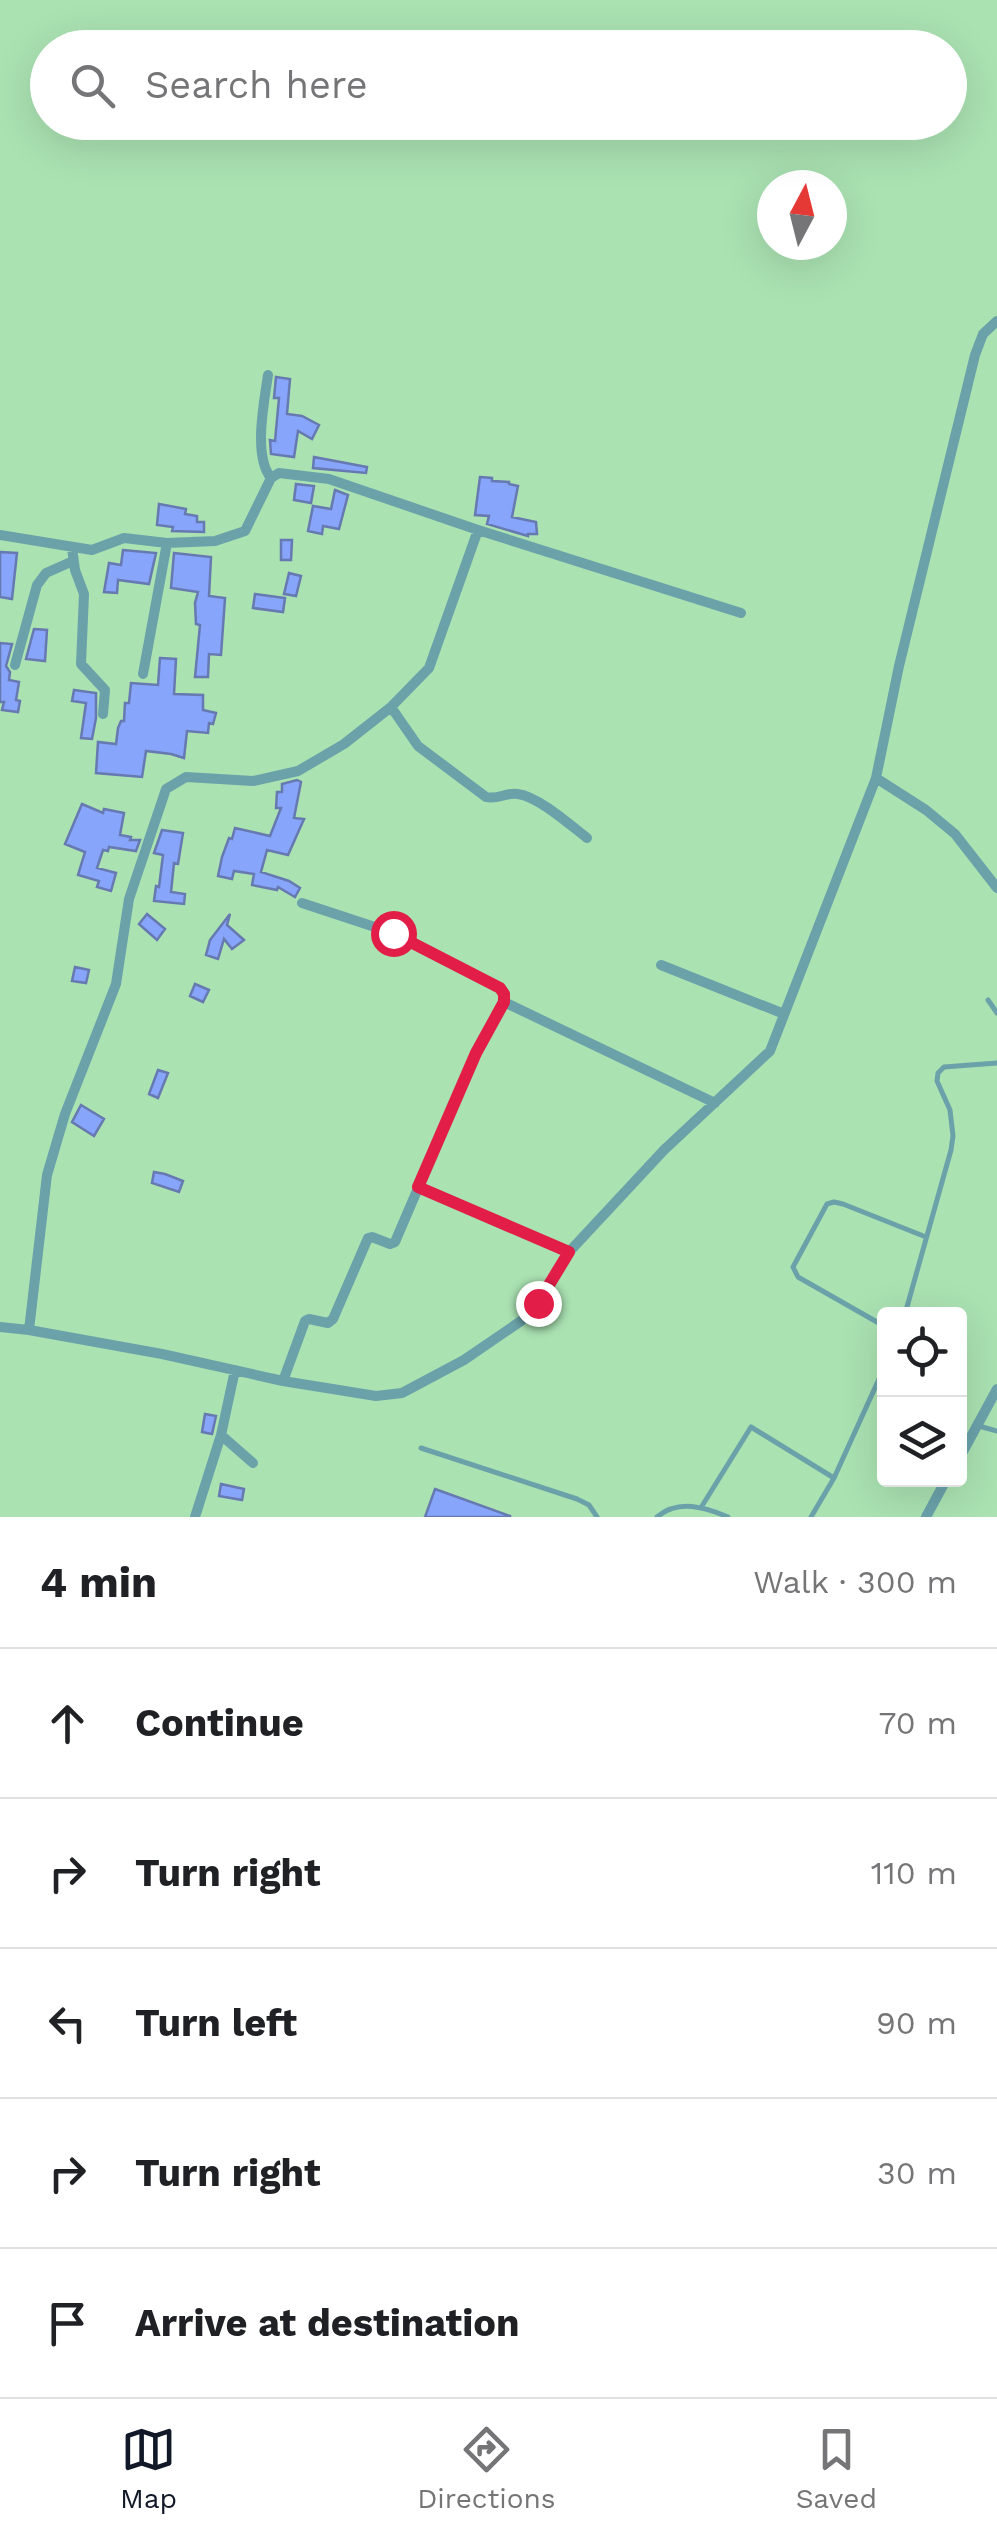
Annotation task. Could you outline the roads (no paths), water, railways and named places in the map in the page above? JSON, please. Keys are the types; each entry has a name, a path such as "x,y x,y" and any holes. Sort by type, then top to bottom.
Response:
{"street":[{"path":"0,1327 376,1396 402,1392 464,1360 521,1321 538,1303 569,1252 664,1150 770,1052 876,778 966,389 979,344 992,325"},
{"path":"268,376 262,448 264,468 271,478"},
{"path":"0,535 92,550 124,538 167,543 215,541 245,531 271,478 279,473 329,480 742,613"},
{"path":"30,1330 47,1175 64,1114 116,984 129,899 166,789 186,777 254,781 298,771 344,744 391,707 429,668 478,530"},
{"path":"143,674 167,543"},
{"path":"72,548 84,594 81,664 104,690 104,714"},
{"path":"15,664 36,585 46,573 73,562"},
{"path":"391,707 418,746 486,797 520,794 532,798 587,838"},
{"path":"876,778 955,834 997,888"},
{"path":"284,1382 306,1320 331,1322 366,1241 372,1237 390,1244 395,1242 476,1053 504,1002 500,988 393,933 302,903"},
{"path":"661,965 784,1014"},
{"path":"504,1002 715,1103"},
{"path":"418,1187 569,1252"},
{"path":"195,1517 221,1434 235,1370"},
{"path":"967,1446 997,1389"},
{"path":"221,1434 253,1463"},
{"path":"926,1517 942,1487"}],"lane":[{"path":"988,1000 997,1013"},
{"path":"907,1307 953,1136 950,1110 936,1081 938,1073 944,1067 997,1064"},
{"path":"877,1322 798,1277 794,1267 827,1204 843,1204 926,1238"},
{"path":"811,1517 834,1478 877,1383"},
{"path":"979,1426 997,1431"},
{"path":"702,1506 751,1427 834,1478"},
{"path":"421,1448 577,1498 589,1505 597,1517"},
{"path":"657,1517 677,1506 702,1506 728,1517"}]}
